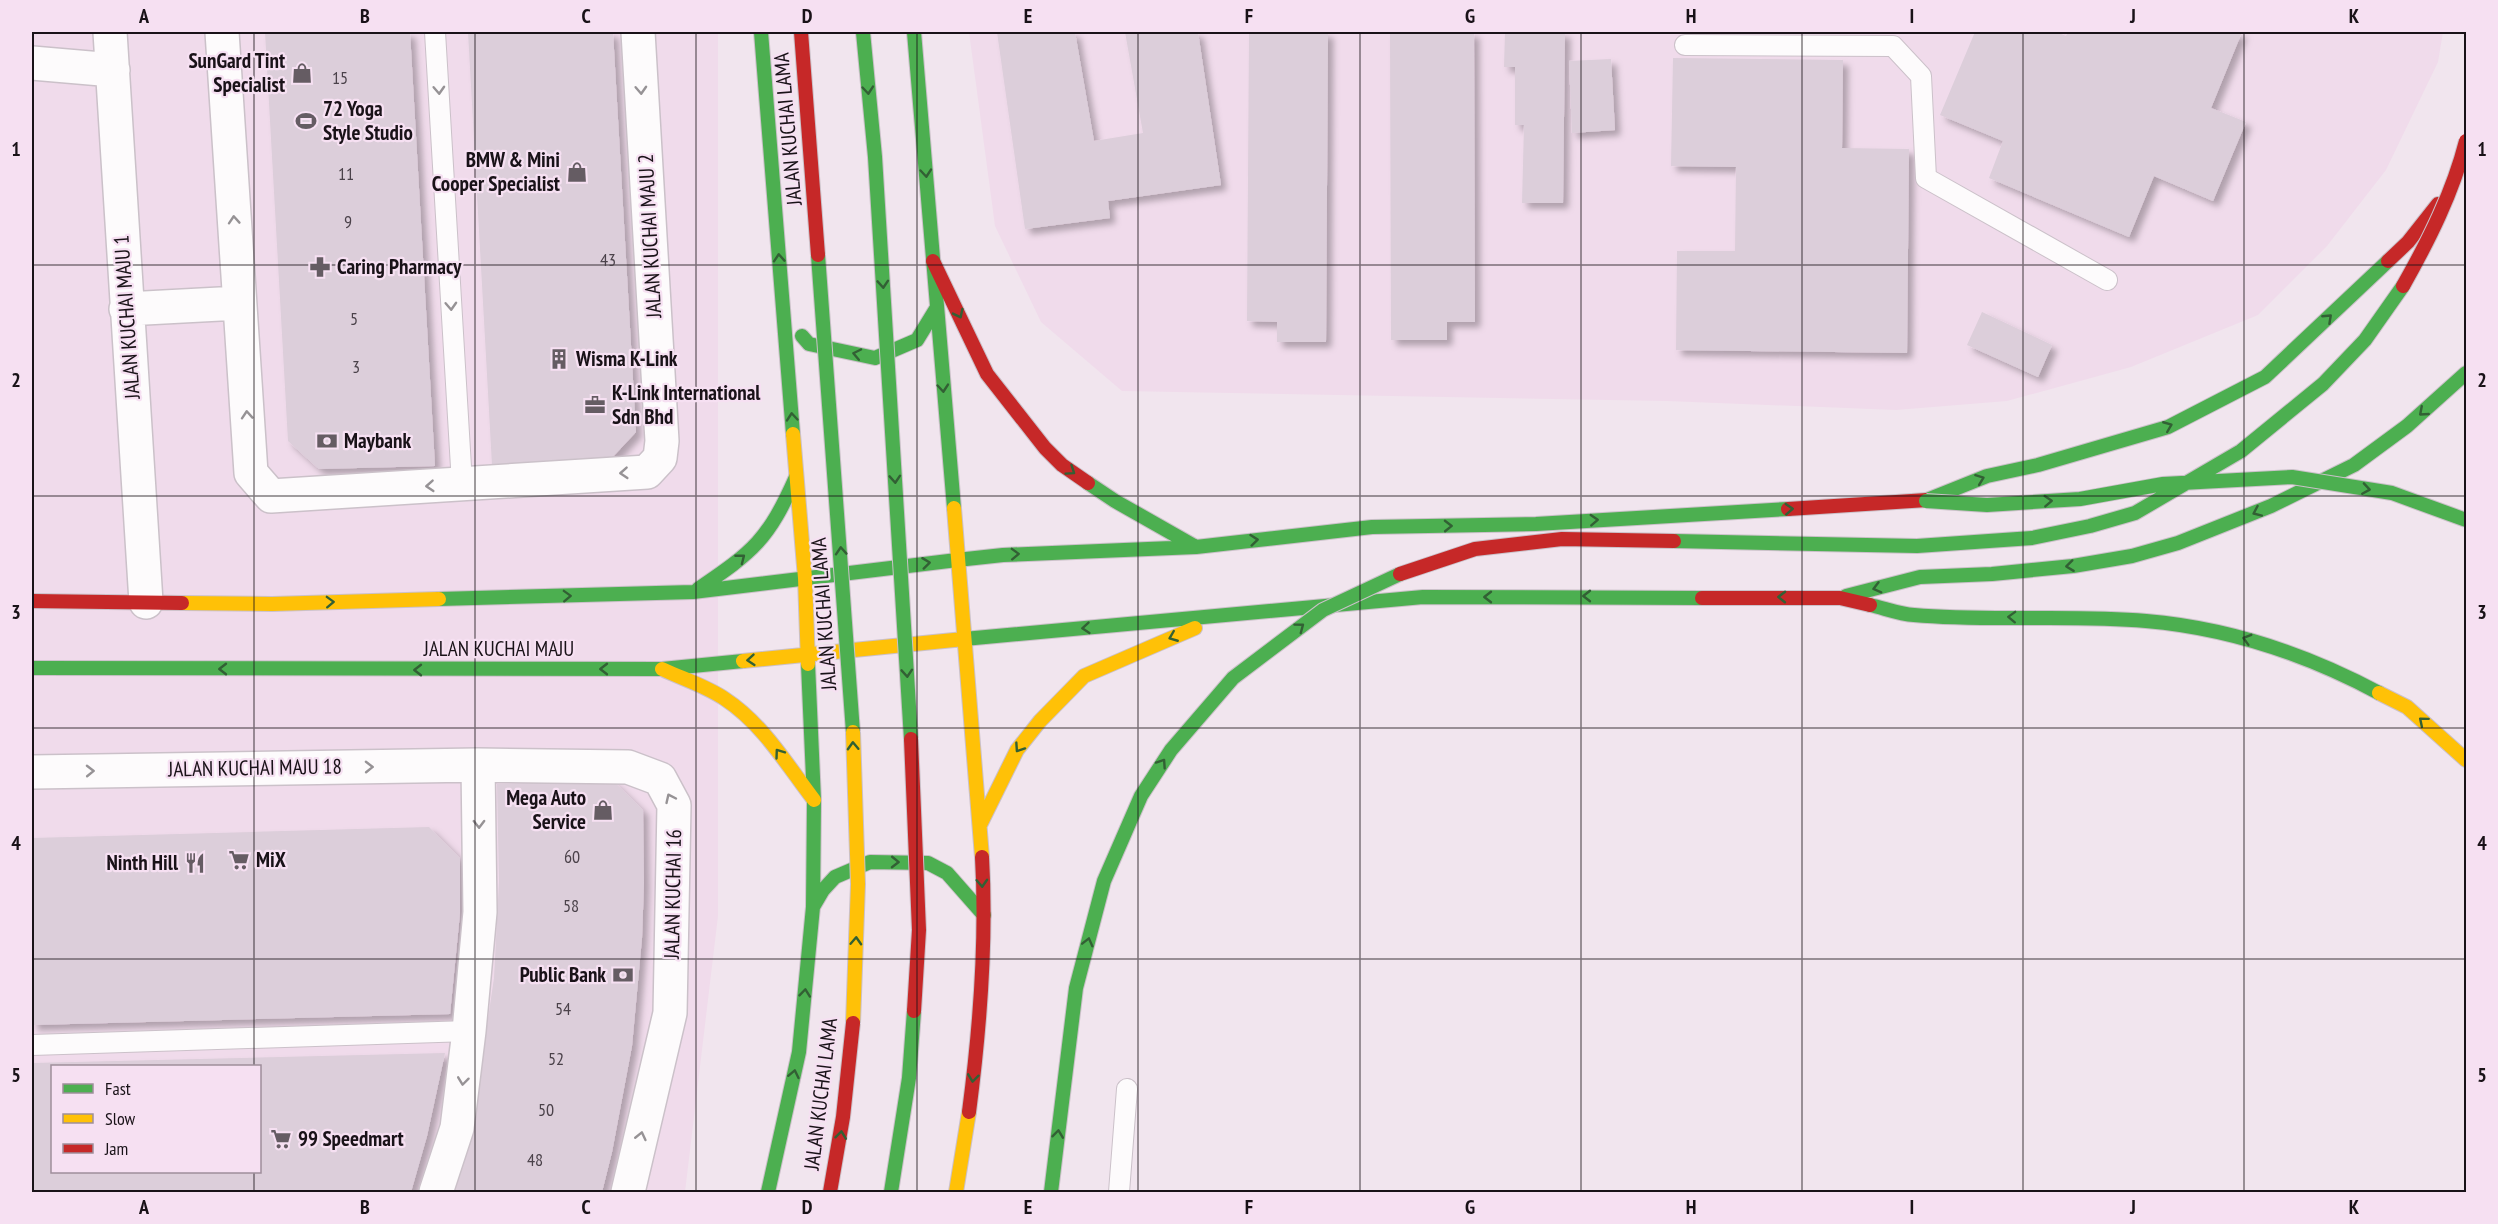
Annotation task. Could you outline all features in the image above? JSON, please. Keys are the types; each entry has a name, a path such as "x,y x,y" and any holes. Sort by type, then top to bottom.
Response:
{"main road":[{"path":"761,32 805,578 814,800 813,907 799,1052 768,1192"},
{"name":"JALAN KUCHAI LAMA","path":"801,32 852,712 858,913 850,1064 839,1151 830,1192"},
{"path":"863,32 875,157 915,788 919,930 909,1078 891,1192"},
{"path":"914,32 980,825 984,915 977,1047 964,1151 956,1192"},
{"path":"1051,1192 1076,988 1104,881 1141,796 1172,750 1233,678 1323,610 1392,577 1475,549 1562,539 1917,546 2032,538 2090,526 2135,513 2241,450 2323,384 2365,340 2394,301 2424,249 2459,169 2466,141"},
{"path":"1926,501 1987,476 2038,465 2168,427 2265,377 2408,242 2466,167"},
{"path":"933,261 987,375 1046,448 1062,465 1115,501 1196,547"},
{"path":"784,317 809,344 875,358 917,340 936,309"},
{"path":"1840,598 1920,577 1992,574 2073,566 2132,556 2178,543 2271,506 2354,465 2407,426 2466,373"},
{"path":"693,592 748,553 765,536 782,508 797,475"},
{"path":"32,601 272,604 693,592 1003,555 1196,547 1372,527 1536,524 1926,501 1987,505 2080,499 2163,484 2292,477 2392,494 2466,520"},
{"name":"JALAN KUCHAI MAJU","path":"32,668 662,669 1423,597 1840,598"},
{"path":"1840,598 1912,615 2145,621 2216,630 2279,648 2342,673 2407,707 2466,760"},
{"path":"980,825 1017,750 1040,721 1084,676 1227,615"},
{"path":"662,669 725,699 773,746 814,800"},
{"path":"813,907 835,877 870,862 928,863 947,873 984,915"}],"street":[{"name":"JALAN KUCHAI MAJU 1","path":"110,32 146,602"},
{"path":"222,32 251,473 271,496 462,484"},
{"name":"JALAN KUCHAI MAJU 2","path":"462,484 647,472 660,458 662,441 638,32"},
{"path":"32,63 113,70"},
{"path":"126,309 239,303"},
{"path":"436,1192 456,1128 469,1030 480,912 478,765"},
{"name":"JALAN KUCHAI MAJU 18","path":"32,772 478,765"},
{"name":"JALAN KUCHAI 16","path":"478,765 628,767 660,778 674,805 670,1013 628,1192"}],"lane":[{"path":"435,32 462,484"},
{"path":"1686,45 1735,39 1893,46 1922,76 1926,178 2107,280"},
{"path":"32,1045 469,1030"},
{"path":"1119,1192 1127,1089"}],"shaded area":[{"path":"32,32 718,32 718,916 685,1192 32,1192"},
{"path":"969,32 2443,32 2438,62 2386,170 2327,246 2258,315 2131,367 2007,401 1896,410 1667,401 1122,391 1041,322 995,226"}],"building":[{"path":"265,32 410,32 435,466 319,469 288,441"},
{"path":"468,32 613,32 636,432 608,462 492,465"},
{"path":"997,32 1075,32 1094,141 1143,133 1125,32 1198,32 1221,185 1108,201 1110,218 1025,229"},
{"path":"1249,32 1328,32 1326,342 1277,342 1277,322 1247,321"},
{"path":"1390,32 1474,32 1475,322 1447,322 1447,340 1391,340"},
{"path":"1505,32 1565,32 1563,203 1522,203 1524,125 1515,125 1515,67 1504,67"},
{"path":"1975,32 2056,32 2066,36 2068,32 2242,32 2211,108 2246,122 2213,201 2154,176 2129,237 1989,178 2003,141 1940,115"},
{"path":"1673,58 1843,60 1842,148 1909,149 1907,353 1676,350 1677,251 1735,251 1736,167 1671,166"},
{"path":"1611,59 1615,130 1572,133 1569,61"},
{"path":"1982,312 2052,345 2038,377 1967,345"},
{"path":"613,781 643,810 644,883 642,938 632,1046 602,1192 451,1192 480,1073 494,978 499,881 497,784"},
{"path":"429,827 460,858 460,913 450,1014 32,1025 32,838"},
{"path":"445,1053 427,1136 411,1192 32,1192 32,1063"}],"traffic: fast":[{"path":"761,32 793,434"},
{"path":"863,32 875,157 911,739"},
{"path":"914,32 954,508"},
{"path":"818,255 853,732"},
{"path":"1927,500 1987,476 2038,465 2168,427 2265,377 2388,261"},
{"path":"1674,541 1917,546 2032,538 2090,526 2135,513 2241,451 2323,384 2365,340 2403,286"},
{"path":"802,336 809,344 875,358 917,340 936,309"},
{"path":"1846,596 1920,577 1992,574 2073,566 2132,556 2178,543 2271,506 2354,465 2407,426 2466,373"},
{"path":"698,589 733,564 757,542 777,516 796,477"},
{"path":"1926,501 1987,505 2080,499 2163,484 2292,477 2392,493 2466,520"},
{"path":"1088,483 1196,547"},
{"path":"957,560 1003,555 1196,547 1372,527 1536,524 1788,509"},
{"path":"439,599 693,592 957,560"},
{"path":"1051,1192 1076,988 1104,881 1141,796 1171,750 1233,678 1323,610 1400,574"},
{"path":"964,639 1423,597 1702,598"},
{"path":"1870,605 1914,615 1972,618 2117,619 2207,630 2295,655 2379,693"},
{"path":"32,668 662,669 743,661"},
{"path":"768,1192 799,1052 813,907 814,800 808,664"},
{"path":"813,907 823,890 835,877 870,862 928,863 947,873 984,915"},
{"path":"891,1192 909,1078 914,1011"}],"traffic: slow":[{"path":"793,434 805,578 808,664"},
{"path":"954,508 982,857"},
{"path":"182,603 272,604 439,599"},
{"path":"980,825 1017,750 1040,721 1084,676 1195,628"},
{"path":"743,661 964,639"},
{"path":"662,669 710,690 739,709 774,746 814,800"},
{"path":"2379,693 2407,707 2466,760"},
{"path":"853,732 858,884 853,1023"},
{"path":"956,1192 969,1112"}],"traffic: jam":[{"path":"801,32 818,255"},
{"path":"2403,286 2439,215 2461,160 2466,141"},
{"path":"2388,261 2408,242 2438,204"},
{"path":"933,261 987,374 1045,448 1062,465 1088,483"},
{"path":"1788,509 1927,500"},
{"path":"1400,574 1475,549 1562,539 1674,541"},
{"path":"1702,598 1840,598 1870,605"},
{"path":"32,601 182,603"},
{"path":"911,739 919,930 914,1011"},
{"path":"969,1112 982,985 984,921 982,857"},
{"path":"830,1192 843,1117 853,1023"}],"place":[{"name":"SunGard Tint Specialist","path":"302,73"},
{"name":"72 Yoga Style Studio","path":"306,121"},
{"name":"BMW & Mini Cooper Specialist","path":"577,172"},
{"name":"Caring Pharmacy","path":"320,267"},
{"name":"Wisma K-Link","path":"559,359"},
{"name":"K-Link International Sdn Bhd","path":"595,405"},
{"name":"Maybank","path":"327,441"},
{"name":"Mega Auto Service","path":"603,810"},
{"name":"MiX","path":"239,860"},
{"name":"Ninth Hill","path":"195,863"},
{"name":"Public Bank","path":"623,975"},
{"name":"99 Speedmart","path":"281,1139"}]}
